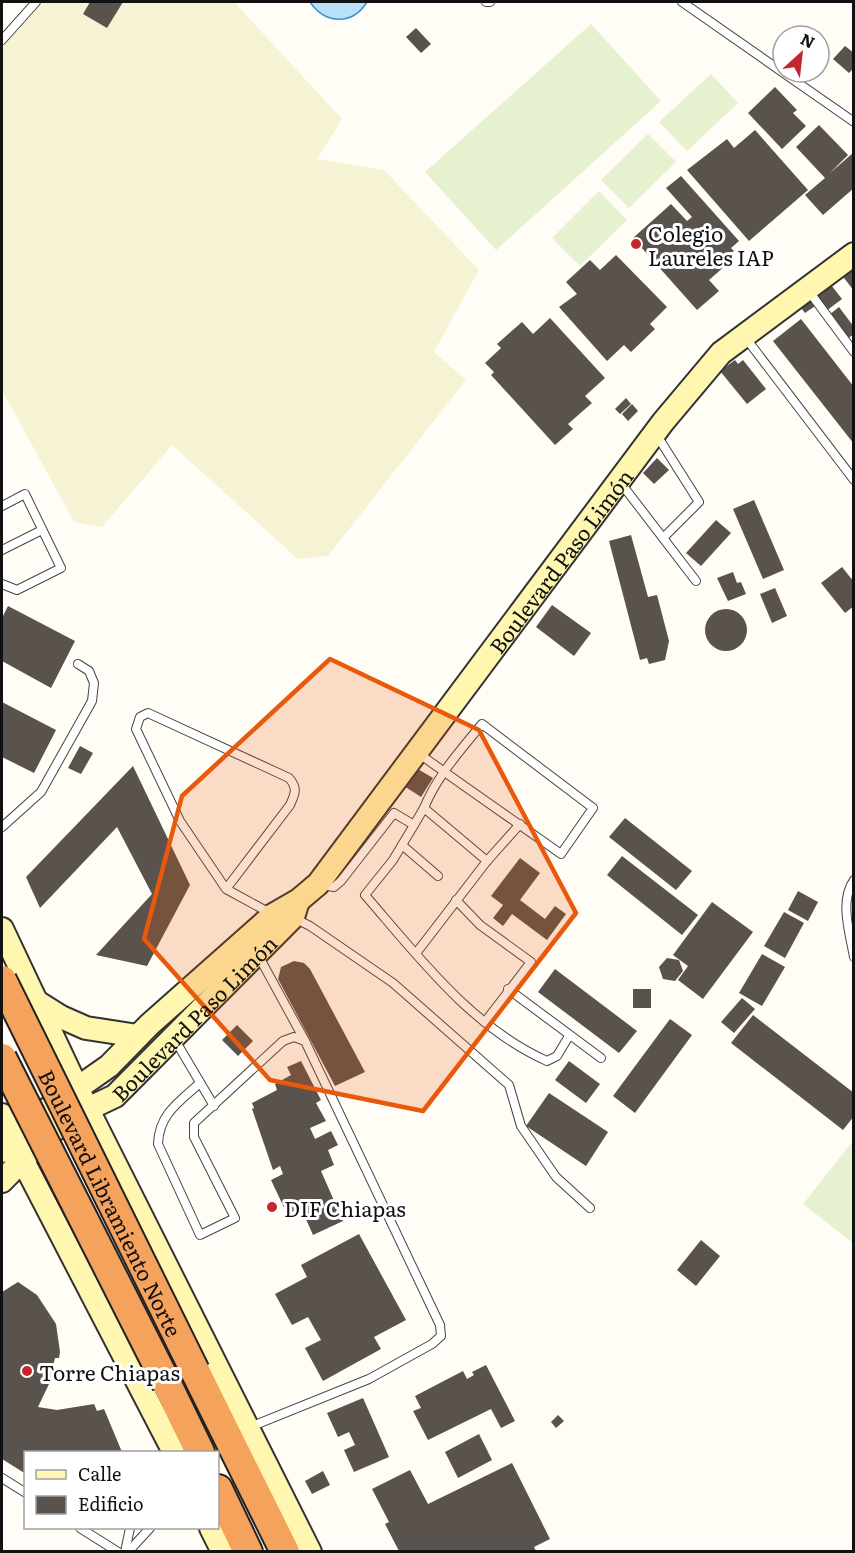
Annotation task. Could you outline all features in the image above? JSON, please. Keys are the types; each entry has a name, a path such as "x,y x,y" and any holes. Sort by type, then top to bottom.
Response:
{"highway":[{"name":"Boulevard Libramiento Norte","path":"2,980 285,1551"},
{"name":"Boulevard Libramiento Norte","path":"2,1058 200,1451"},
{"path":"219,1491 248,1551"}],"main road":[{"name":"Boulevard Paso Limón","path":"75,1102 115,1096 174,1038 252,946 318,884 655,433 721,353 854,254"},
{"path":"2,929 34,1000 75,1102 114,1158 310,1551"},
{"name":"Boulevard Paso Limón","path":"75,1102 138,1036 252,946"},
{"path":"34,1000 61,1017 86,1028 138,1036"},
{"path":"114,1158 110,1115 115,1096"},
{"path":"2,1181 12,1150 32,1120 75,1102"},
{"path":"2,1114 12,1150 42,1198 173,1451"},
{"path":"2,1187 25,1191 42,1198"},
{"path":"212,1529 223,1551"}],"lane":[{"path":"2,40 36,2"},
{"path":"682,2 854,122"},
{"path":"807,289 854,352"},
{"path":"744,335 854,480"},
{"path":"655,433 699,502 663,538"},
{"path":"619,481 696,581"},
{"path":"2,506 25,494 61,568 16,590 2,584"},
{"path":"2,550 42,530"},
{"path":"2,827 41,792 92,701 93,683 89,671 78,664"},
{"path":"226,889 290,805 296,792 294,784 289,778 148,713 140,717 136,729 180,821 226,889 288,911 393,983 510,1085 521,1126 556,1177 590,1208"},
{"path":"417,752 444,771 520,824 561,854 593,808 482,724 444,771 402,845 365,895 459,998 485,1022 528,1052 548,1060 557,1056 569,1036"},
{"path":"424,808 487,861"},
{"path":"318,884 334,887 341,881 394,813 414,825"},
{"path":"417,952 487,861 520,824"},
{"path":"402,845 438,876"},
{"path":"854,880 849,887 846,908 854,957"},
{"path":"456,900 480,924 531,962 508,989 485,1022"},
{"path":"250,1427 369,1379 432,1344 441,1336 440,1325 305,1041 252,946"},
{"path":"508,989 601,1058"},
{"path":"200,1083 165,1114 158,1130 158,1144 200,1235 235,1218 192,1129 194,1124 283,1041 294,1037 305,1041"},
{"path":"174,1038 214,1106"},
{"path":"2,1478 24,1492"},
{"path":"83,1529 118,1551"},
{"path":"126,1551 130,1529"},
{"path":"126,1551 148,1529"}],"highlighted area":[{"path":"330,659 479,730 576,913 423,1111 270,1080 144,939 182,796"}],"shaded area":[{"path":"39,2 234,2 342,119 317,159 384,170 479,270 434,352 466,380 328,556 298,559 172,445 102,527 74,522 2,390 2,43"}],"green space":[{"path":"591,24 661,101 496,250 425,172"},
{"path":"711,74 738,103 687,151 659,122"},
{"path":"648,134 676,162 629,208 601,180"},
{"path":"599,191 627,220 580,266 552,238"},
{"path":"853,1141 853,1243 803,1204"}],"water":[{"path":"310,2 367,2 354,15 338,19 323,15"}],"building":[{"path":"90,2 123,2 107,28 83,14"},
{"path":"416,28 431,44 421,53 406,37"},
{"path":"845,46 854,53 854,68 849,73 833,59"},
{"path":"775,87 797,110 793,113 806,126 782,149 748,113"},
{"path":"819,125 848,155 829,174 854,152 854,188 823,215 805,195 825,178 796,147"},
{"path":"755,130 808,190 749,241 687,170 727,139 734,148"},
{"path":"681,176 739,241 731,248 734,251 729,255 733,259 709,280 719,291 697,310 633,238 671,204 687,221 692,217 666,188"},
{"path":"616,255 667,307 650,324 655,329 631,352 624,345 607,361 559,307 577,294 566,282 590,260 600,270"},
{"path":"849,262 854,269 854,291 838,270"},
{"path":"828,281 842,299 826,311 813,293"},
{"path":"808,291 818,304 805,313 795,300"},
{"path":"839,307 854,327 854,334 847,339 829,315"},
{"path":"550,318 605,378 585,396 592,403 568,424 573,429 555,445 491,375 494,372 485,363 501,348 497,344 522,322 533,334"},
{"path":"801,319 854,387 854,444 773,341"},
{"path":"735,360 738,364 743,360 766,389 747,404 720,371"},
{"path":"626,398 631,404 620,414 615,409"},
{"path":"632,404 638,411 628,421 622,414"},
{"path":"657,458 669,470 654,484 643,473"},
{"path":"754,500 784,570 763,579 733,509"},
{"path":"716,520 731,533 701,566 686,553"},
{"path":"631,535 648,597 657,595 669,641 665,660 649,664 647,658 640,660 609,541"},
{"path":"842,567 854,582 854,606 845,613 821,583"},
{"path":"733,572 737,583 741,582 746,594 728,601 717,578"},
{"path":"775,588 787,616 772,623 760,594"},
{"path":"552,605 591,633 574,656 536,627"},
{"path":"8,606 75,641 51,688 2,661 2,618"},
{"path":"726,609 741,615 747,630 741,645 726,651 711,645 705,630 711,615"},
{"path":"2,702 56,730 34,773 2,757"},
{"path":"80,746 93,753 81,774 68,768"},
{"path":"133,766 190,885 147,966 96,955 152,894 117,827 40,908 26,877"},
{"path":"416,768 433,778 421,797 404,786"},
{"path":"625,818 692,871 676,890 609,837"},
{"path":"622,856 698,915 682,935 607,875"},
{"path":"520,858 540,873 520,900 545,919 555,906 566,914 547,940 512,914 503,926 493,918 503,905 491,896"},
{"path":"798,891 818,902 808,921 788,910"},
{"path":"712,902 753,932 703,999 678,980 688,966 673,955"},
{"path":"784,912 804,923 785,958 764,946"},
{"path":"762,954 785,967 762,1006 739,993"},
{"path":"667,958 679,960 683,971 675,981 663,979 659,967"},
{"path":"294,961 304,963 310,969 365,1072 335,1086 278,979 281,967"},
{"path":"555,969 637,1031 619,1053 538,992"},
{"path":"633,989 651,989 651,1008 633,1008"},
{"path":"742,998 755,1009 734,1033 721,1022"},
{"path":"753,1015 854,1093 854,1116 843,1130 731,1043"},
{"path":"670,1019 692,1035 635,1113 613,1096"},
{"path":"237,1025 253,1041 238,1056 222,1040"},
{"path":"301,1061 321,1100 316,1103 326,1121 310,1128 315,1139 331,1131 338,1145 328,1150 334,1165 321,1171 343,1221 313,1235 301,1208 287,1214 271,1180 283,1174 280,1166 273,1170 252,1109 254,1108 252,1103 277,1090 275,1084 291,1075 287,1067"},
{"path":"569,1061 600,1084 586,1103 555,1080"},
{"path":"549,1093 608,1132 586,1166 526,1126"},
{"path":"359,1234 406,1320 374,1337 381,1349 323,1381 305,1348 321,1340 308,1317 292,1325 275,1294 307,1277 301,1265"},
{"path":"701,1240 720,1256 696,1286 677,1270"},
{"name":"Torre Chiapas","path":"18,1282 37,1295 56,1324 59,1358 55,1358 49,1384 38,1407 57,1410 94,1404 97,1411 104,1409 122,1451 24,1451 24,1473 2,1459 2,1292"},
{"path":"486,1365 515,1421 501,1428 491,1409 428,1440 413,1411 421,1408 415,1396 463,1371 467,1379 474,1375 472,1372"},
{"path":"363,1398 389,1457 354,1472 344,1450 355,1445 349,1432 338,1437 327,1413"},
{"path":"558,1415 564,1421 556,1428 551,1422"},
{"path":"479,1434 492,1460 458,1478 445,1452"},
{"path":"512,1463 550,1539 534,1547 536,1551 399,1551 385,1524 389,1522 372,1489 410,1470 428,1504"},
{"path":"323,1471 330,1485 312,1494 305,1481"}],"place":[{"name":"Colegio Laureles IAP","path":"636,244"},
{"name":"DIF Chiapas","path":"272,1207"},
{"name":"Torre Chiapas","path":"27,1371"}]}
